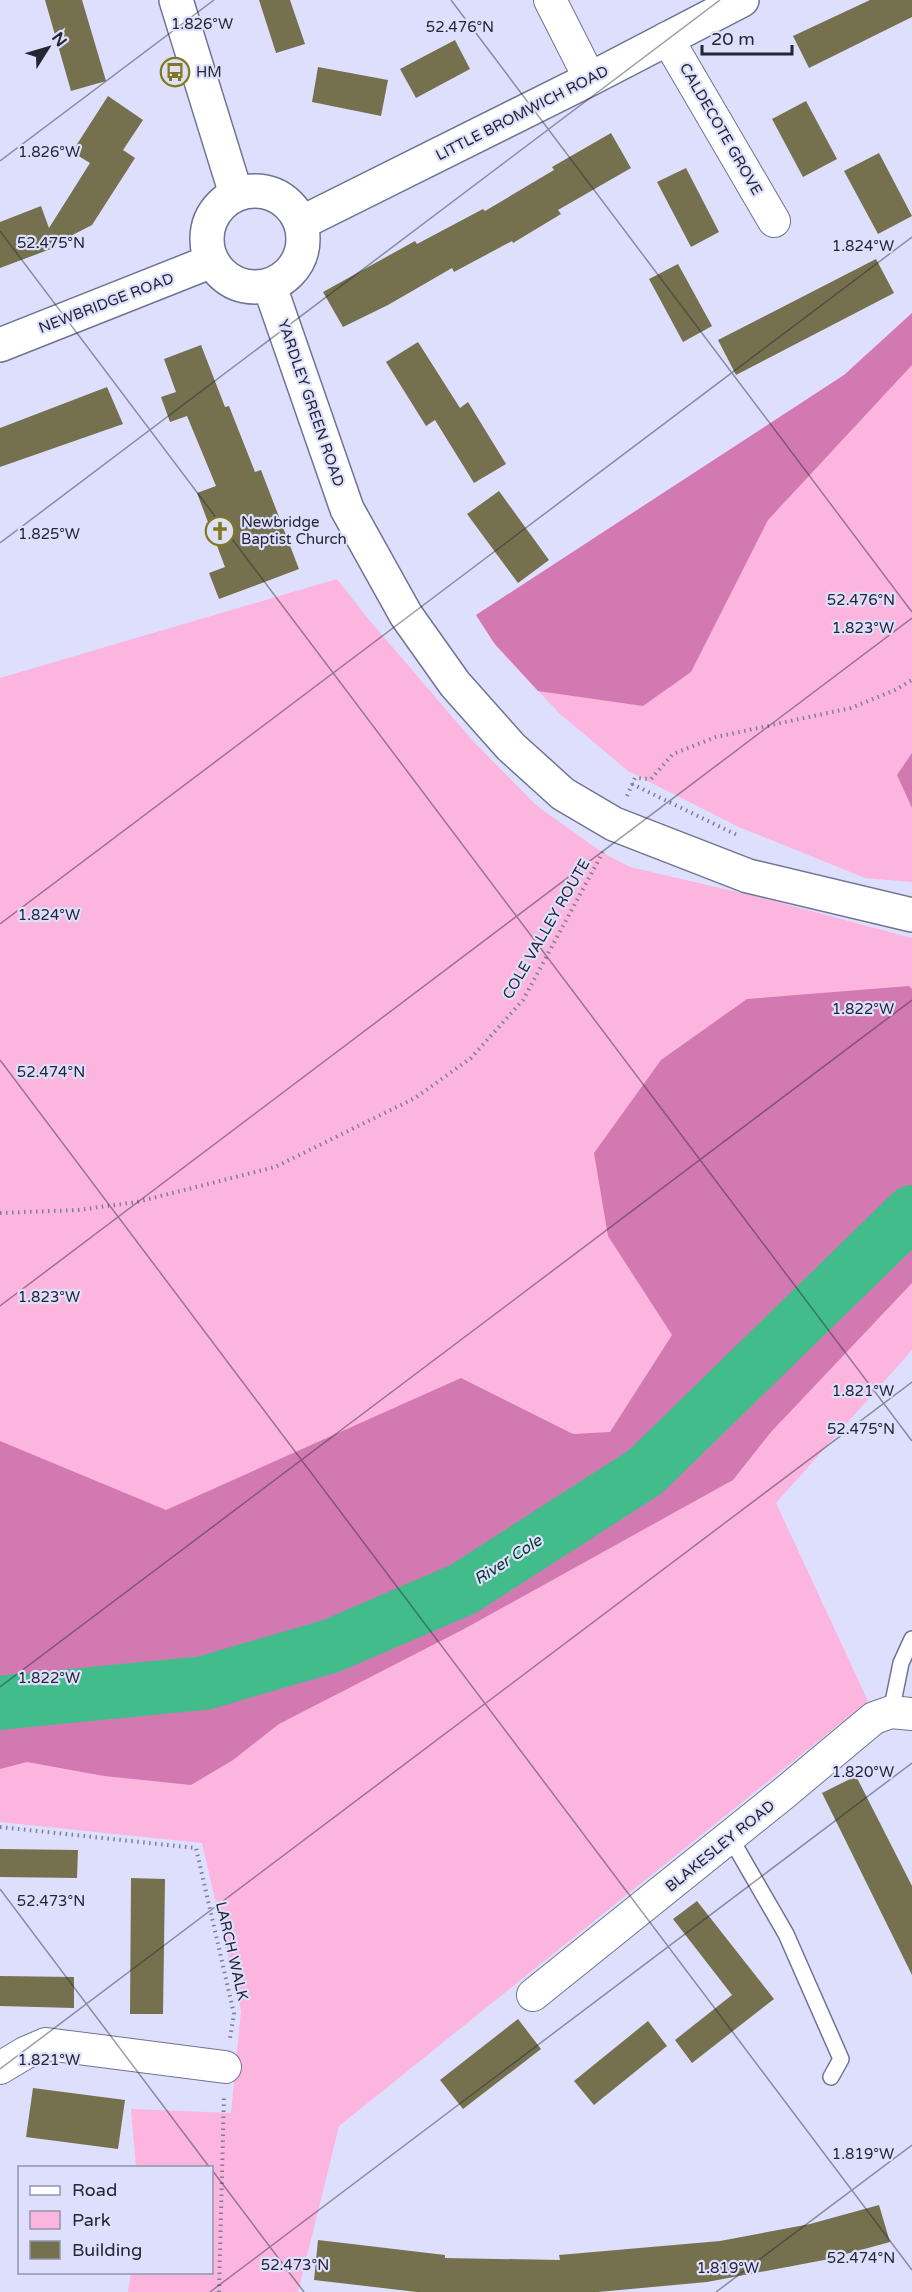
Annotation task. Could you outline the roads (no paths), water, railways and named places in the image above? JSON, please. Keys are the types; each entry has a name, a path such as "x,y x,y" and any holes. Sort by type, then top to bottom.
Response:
{"street":[{"path":"176,0 236,194"},
{"path":"550,0 591,79"},
{"name":"LITTLE BROMWICH ROAD","path":"301,223 591,79 742,0"},
{"name":"CALDECOTE GROVE","path":"667,38 774,221"},
{"path":"255,190 283,199 296,212 301,223 304,237 303,250 285,280 270,287 251,288 231,282 219,272 207,249 209,224 218,207 236,194 255,190"},
{"name":"NEWBRIDGE ROAD","path":"0,345 212,261"},
{"name":"YARDLEY GREEN ROAD","path":"270,287 347,509 406,615 455,684 511,747 563,794 614,824 748,876 912,915"},
{"name":"BLAKESLEY ROAD","path":"533,1995 874,1718 901,1713"},
{"path":"0,2068 25,2052 46,2044 225,2067"}],"lane":[{"path":"901,1713 901,1663 912,1639"},
{"path":"730,1837 786,1934 841,2059 831,2077"}],"waterway":[{"name":"River Cole","path":"0,1703 204,1683 331,1646 463,1589 645,1472 912,1212"}],"place":[{"name":"HM","path":"175,72"},
{"name":"Newbridge Baptist Church","path":"220,531"}]}
